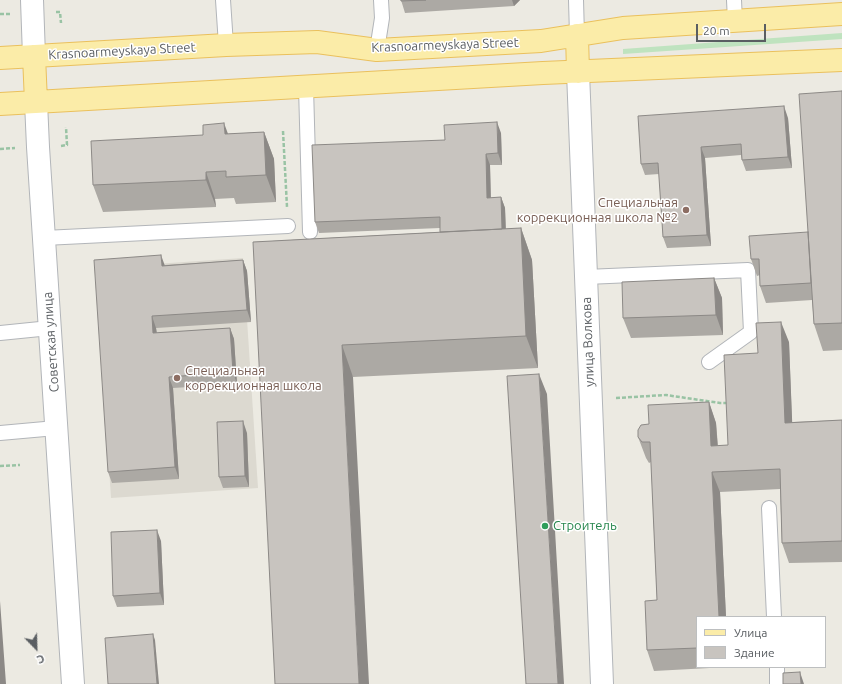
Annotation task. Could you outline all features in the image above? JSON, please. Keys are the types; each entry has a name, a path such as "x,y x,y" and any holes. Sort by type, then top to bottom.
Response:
{"main road":[{"name":"Krasnoarmeyskaya Street","path":"0,58 226,45 317,42 377,50 541,41 735,10 842,14"},
{"name":"улица Волкова","path":"577,35 578,72"},
{"name":"Советская улица","path":"34,56 36,102"},
{"path":"0,104 578,72 842,60"}],"street":[{"name":"Советская улица","path":"32,0 34,56"},
{"name":"улица Волкова","path":"578,72 602,684"},
{"name":"Советская улица","path":"36,102 73,684"}],"lane":[{"path":"223,0 226,45"},
{"path":"377,50 382,18 381,0"},
{"name":"улица Волкова","path":"576,0 577,35"},
{"path":"306,87 310,232"},
{"path":"44,238 288,226"},
{"path":"586,276 748,270 751,332 709,362"},
{"path":"0,333 50,328"},
{"path":"0,433 56,428"},
{"path":"769,508 774,616"},
{"path":"776,668 777,684"}],"path":[{"path":"60,12 60,23"},
{"path":"0,14 15,14"},
{"path":"66,127 67,146"},
{"path":"283,131 288,226"},
{"path":"0,149 16,148"},
{"path":"616,398 666,395 720,403 733,403"},
{"path":"0,466 20,465"}],"shaded area":[{"name":"Специальная коррекционная школа","path":"243,258 258,488 111,498 96,268"}],"green space":[{"path":"842,33 842,39 623,54 623,49"}],"building":[{"path":"401,0 426,0 401,1"},
{"path":"842,91 842,323 814,324 799,94"},
{"name":"Специальная коррекционная школа №2","path":"784,106 788,157 742,160 741,144 701,147 707,235 663,237 658,163 641,164 638,116"},
{"path":"497,122 498,153 486,154 487,198 501,197 502,229 440,232 440,217 315,222 312,145 445,140 444,125"},
{"path":"224,123 225,134 264,132 266,175 226,177 226,171 206,172 206,180 93,185 91,141 203,135 203,125"},
{"path":"521,228 526,336 342,345 359,684 275,684 253,242"},
{"path":"808,232 811,283 760,286 759,259 751,259 749,236"},
{"path":"161,255 162,266 243,260 247,310 152,316 153,333 230,328 233,372 169,377 175,467 108,472 94,260"},
{"path":"714,278 716,315 623,318 622,282"},
{"path":"781,322 785,423 842,420 842,541 782,543 780,469 712,472 719,616 696,616 696,648 647,650 645,601 657,600 650,442 642,442 638,437 638,430 641,425 649,424 648,405 709,402 711,446 728,445 724,355 758,353 756,323"},
{"name":"Строитель","path":"539,374 558,684 526,684 507,376"},
{"path":"243,421 245,476 219,477 217,422"},
{"path":"157,530 160,593 113,596 111,532"},
{"path":"153,634 157,684 108,684 105,638"},
{"path":"800,672 801,684 783,684 783,673"}],"place":[{"name":"Специальная коррекционная школа №2","path":"686,210"},
{"name":"Специальная коррекционная школа","path":"177,378"},
{"name":"Строитель","path":"545,526"}]}
